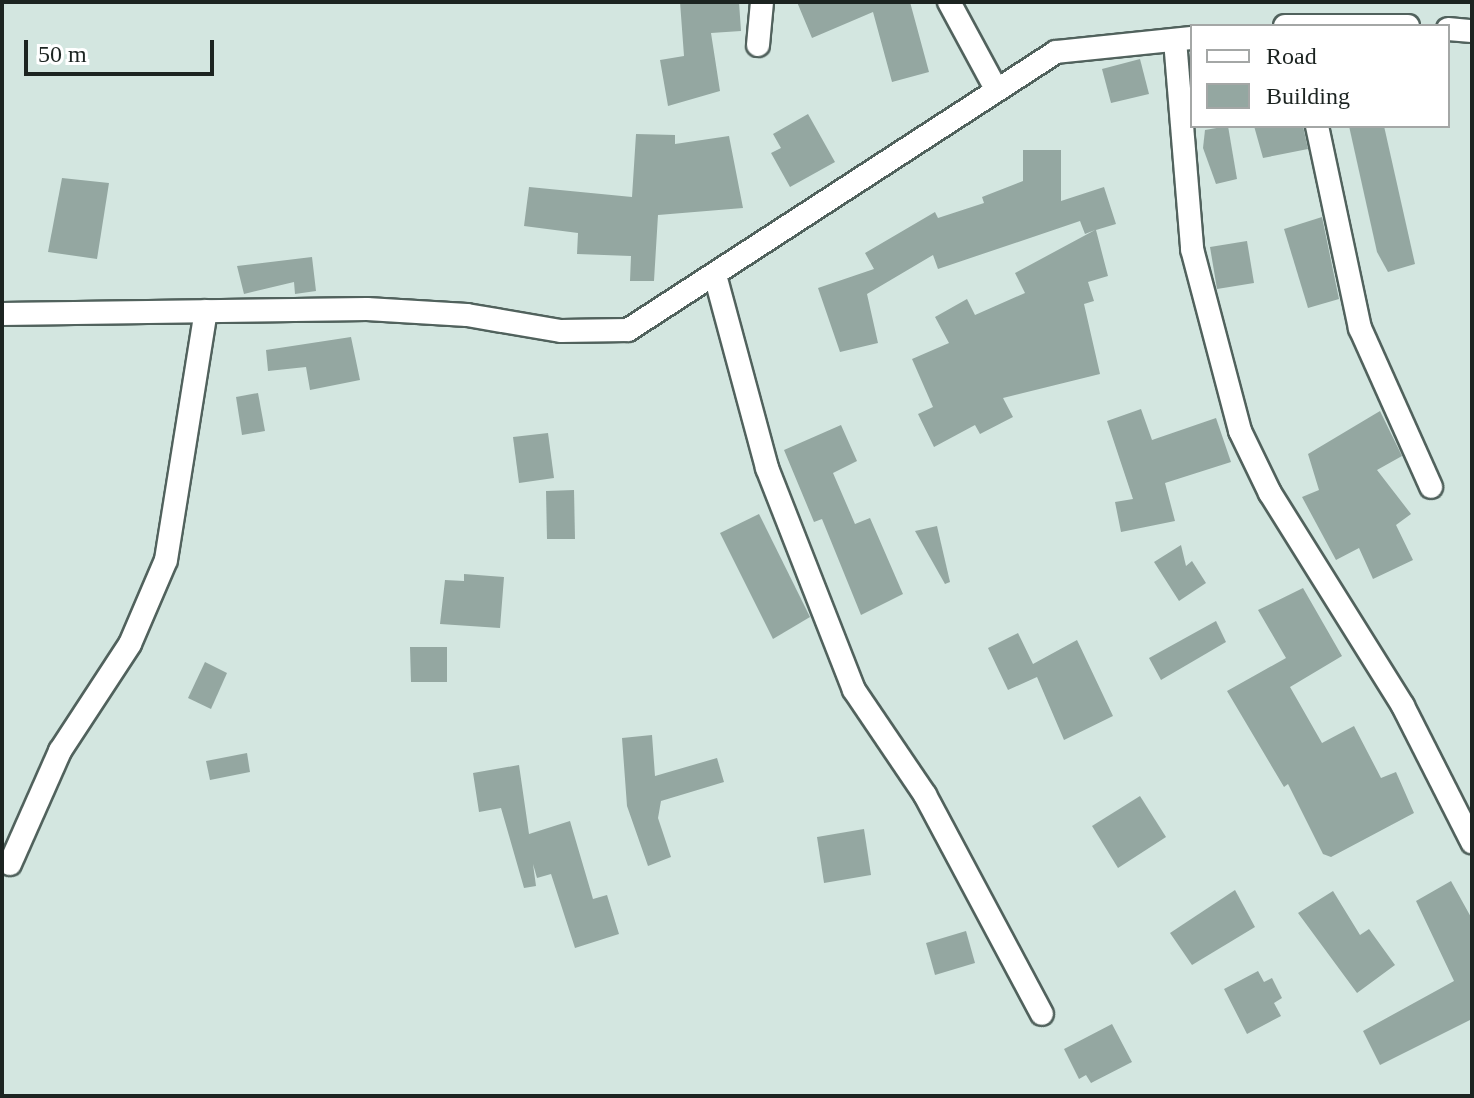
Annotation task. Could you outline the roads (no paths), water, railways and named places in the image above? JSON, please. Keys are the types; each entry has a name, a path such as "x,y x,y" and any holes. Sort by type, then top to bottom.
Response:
{"street":[{"path":"758,45 762,2"},
{"path":"949,2 995,87"},
{"path":"1450,29 1472,31"},
{"path":"2,314 367,309 467,315 561,331 628,330 995,87 1056,52 1184,39 1192,249 1240,431 1270,493 1403,706 1472,842"},
{"path":"1317,128 1360,328 1431,487"},
{"path":"715,275 767,468 854,690 925,795 1042,1014"},
{"path":"10,864 60,751 130,644 166,560 206,311"}]}
